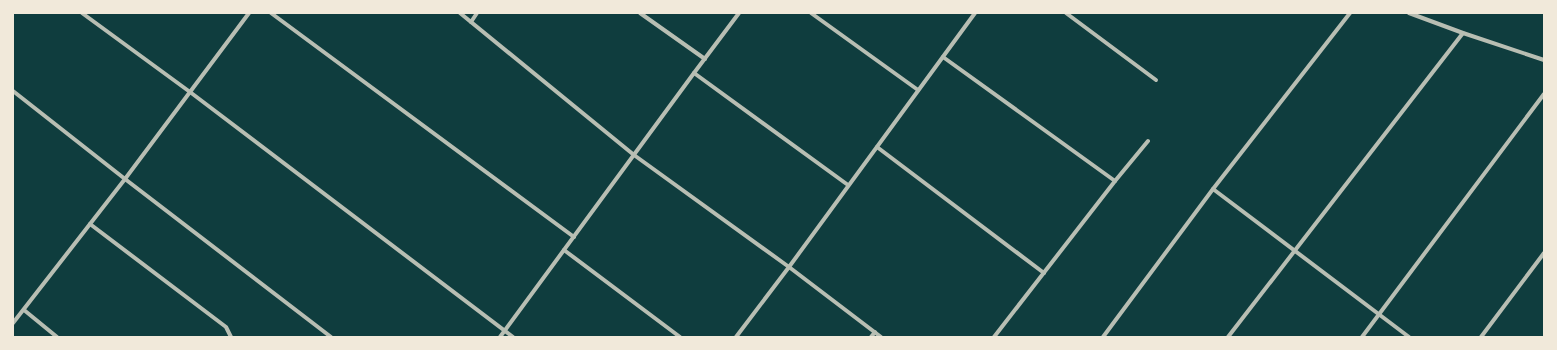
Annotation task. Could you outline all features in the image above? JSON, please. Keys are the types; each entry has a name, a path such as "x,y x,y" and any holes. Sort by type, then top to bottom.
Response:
{"street":[{"path":"82,13 190,92 513,337"},
{"path":"13,323 125,179 249,13"},
{"path":"271,13 574,237"},
{"path":"460,13 634,155 790,266 881,337"},
{"path":"471,22 477,13"},
{"path":"640,13 705,59"},
{"path":"500,337 506,331 694,73 740,13"},
{"path":"811,13 918,90"},
{"path":"736,337 790,266 975,13"},
{"path":"1066,13 1156,80"},
{"path":"1103,337 1213,189 1350,13"},
{"path":"1409,13 1544,60"},
{"path":"1228,337 1463,33"},
{"path":"943,57 1115,181"},
{"path":"694,73 848,185"},
{"path":"13,91 331,337"},
{"path":"1362,337 1544,94"},
{"path":"994,337 1115,181 1148,141"},
{"path":"877,147 1044,273"},
{"path":"1213,189 1409,337"},
{"path":"90,224 226,327 231,337"},
{"path":"564,250 680,337"},
{"path":"1481,337 1544,253"},
{"path":"24,310 57,337"},
{"path":"872,337 875,332"}]}
